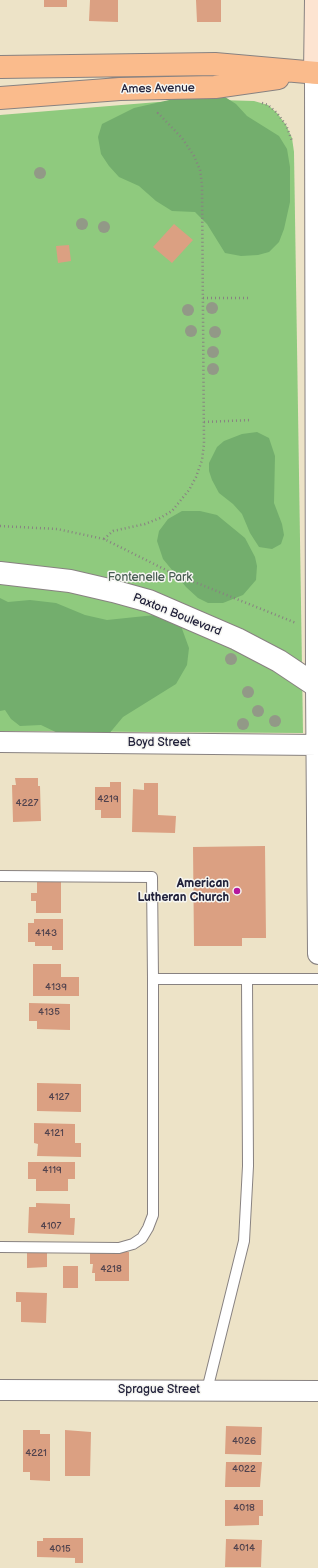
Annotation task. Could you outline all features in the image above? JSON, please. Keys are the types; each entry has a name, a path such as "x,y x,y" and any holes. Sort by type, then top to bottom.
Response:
{"main road":[{"path":"316,0 317,73"},
{"name":"Ames Avenue","path":"0,67 215,64 317,73"},
{"name":"Ames Avenue","path":"0,98 120,89 215,87 317,73"}],"street":[{"path":"317,73 316,636 318,954"},
{"name":"Paxton Boulevard","path":"0,574 70,581 113,590 149,601 237,639 279,661 317,686"},
{"name":"Boyd Street","path":"0,742 317,745"},
{"name":"Sprague Street","path":"0,1390 318,1391"}],"lane":[{"path":"0,876 152,877 153,979 153,1215 148,1228 142,1238 133,1244 119,1248 0,1247"},
{"path":"153,979 318,979"},
{"path":"208,1390 244,1241 248,1166 247,979"}],"path":[{"path":"104,539 113,531 130,528 160,518 172,511 189,490 196,477 202,460 204,422 202,184 200,170 194,156 182,138 158,113"},
{"path":"202,298 250,298"},
{"path":"204,422 251,420"},
{"path":"0,526 57,528 104,539 172,573 296,623 316,636"}],"green space":[{"path":"225,97 236,104 247,116 279,136 287,149 290,167 290,202 284,229 279,242 269,252 258,255 241,256 225,253 207,224 195,212 172,211 156,201 139,186 119,177 101,154 98,137 102,124 134,108 178,98"},
{"name":"Fontenelle Park","path":"218,100 254,101 268,105 277,113 286,125 292,138 294,152 303,733 0,731 0,115 158,102"},
{"path":"257,432 269,438 275,456 274,503 282,524 284,535 281,544 272,549 259,547 250,533 242,514 233,504 219,493 209,471 209,463 217,447 224,441 242,434"},
{"path":"182,511 200,511 217,515 245,538 255,557 257,566 256,580 243,595 223,603 208,603 198,598 186,587 163,559 157,541 159,531 168,519"},
{"path":"0,598 8,602 30,600 56,603 85,615 107,620 155,615 181,626 189,648 187,665 176,684 123,717 108,735 66,737 41,725 20,726 11,719 5,710 0,711"}],"building":[{"path":"44,0 67,0 67,7 44,7"},
{"path":"90,0 118,0 118,22 89,21"},
{"path":"196,0 221,0 221,22 197,22"},
{"path":"174,224 193,240 172,263 153,247"},
{"path":"69,245 71,261 58,263 56,246"},
{"path":"15,778 38,778 38,786 40,786 41,821 13,822 12,785 16,785"},
{"path":"110,782 121,782 121,818 101,818 101,810 95,810 95,787 110,787"},
{"path":"144,783 158,783 158,815 176,816 175,833 132,832 133,789 144,790"},
{"path":"265,846 266,938 242,938 242,946 194,946 193,847"},
{"path":"37,882 61,882 61,913 36,913 36,901 31,901 31,893 37,893"},
{"path":"34,919 63,919 63,950 52,950 52,946 35,946 35,942 28,942 28,923 34,923"},
{"path":"33,964 61,964 61,977 79,977 79,996 33,996"},
{"path":"29,1003 70,1004 70,1030 37,1029 37,1021 29,1021"},
{"path":"37,1083 81,1084 81,1112 37,1111"},
{"path":"34,1123 75,1124 75,1143 81,1143 81,1157 37,1156 38,1144 34,1143"},
{"path":"28,1162 75,1162 75,1179 68,1179 68,1191 36,1191 36,1179 28,1179"},
{"path":"36,1203 70,1204 70,1218 75,1218 74,1235 28,1233 29,1207 36,1207"},
{"path":"90,1252 129,1252 129,1281 95,1281 95,1273 92,1273 93,1264 90,1264"},
{"path":"27,1253 47,1253 47,1267 27,1268"},
{"path":"63,1266 78,1266 78,1288 63,1288"},
{"path":"16,1292 47,1293 46,1323 21,1322 21,1302 16,1302"},
{"path":"226,1426 262,1427 261,1455 225,1454"},
{"path":"23,1430 40,1430 40,1434 50,1434 50,1481 30,1480 30,1472 23,1472"},
{"path":"65,1430 91,1432 90,1476 65,1476"},
{"path":"226,1462 262,1462 260,1487 225,1487"},
{"path":"225,1500 263,1500 263,1516 259,1516 259,1525 225,1526"},
{"path":"43,1538 83,1538 83,1563 75,1563 75,1558 37,1557 37,1541 43,1541"},
{"path":"226,1539 262,1540 261,1567 225,1567"}],"place":[{"name":"American Lutheran Church","path":"237,891"}]}
